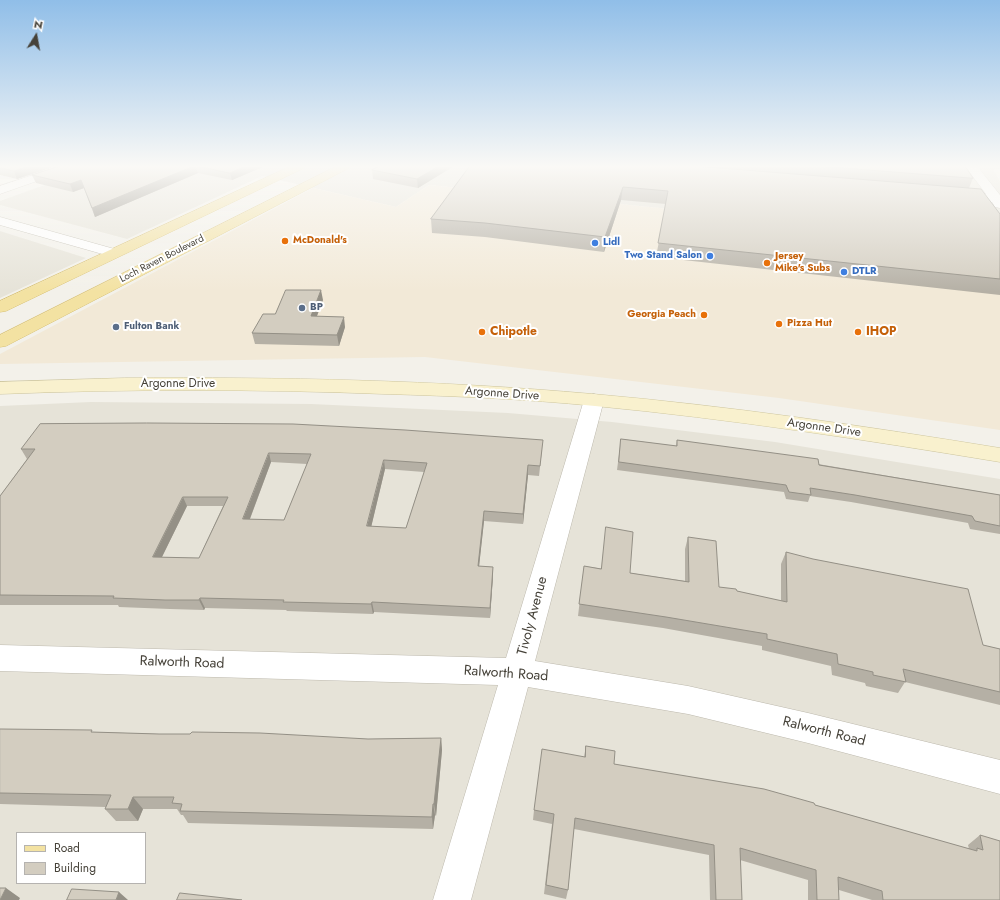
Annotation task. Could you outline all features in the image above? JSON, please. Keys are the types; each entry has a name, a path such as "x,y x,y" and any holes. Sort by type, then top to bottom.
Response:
{"main road":[{"path":"0,307 211,208"},
{"path":"152,264 145,253 153,246 229,208"},
{"name":"Loch Raven Boulevard","path":"0,342 262,208"},
{"path":"113,254 152,264"},
{"name":"Argonne Drive","path":"0,388 116,384 281,385 438,390 594,400 789,423 1000,455"}],"street":[{"path":"0,221 113,254"},
{"name":"Tivoly Avenue","path":"452,900 518,672 560,517 594,400"},
{"name":"Ralworth Road","path":"0,658 518,672 688,700 808,728 1000,777"}],"shaded area":[{"path":"11,208 193,208 127,239"},
{"path":"275,208 659,208 1000,242 1000,430 779,398 425,357 0,364 0,354"},
{"path":"659,208 1000,208 1000,242"},
{"path":"0,231 86,258 0,298"},
{"path":"91,402 311,404 508,413 612,422 775,442 1000,479 1000,900 0,900 0,406"}],"building":[{"path":"439,208 615,208 605,237 485,223 431,219"},
{"path":"665,208 995,208 1000,214 1000,279 658,243"},
{"path":"286,290 321,290 311,316 344,317 337,335 252,333 263,314 275,314"},
{"path":"40,424 293,424 543,440 540,466 528,465 523,514 484,511 478,566 493,567 490,608 372,602 371,604 283,602 284,600 200,598 199,600 165,600 113,598 114,596 0,595 0,496 35,449 21,449","holes":["269,453 311,454 284,520 243,519","384,460 427,463 406,528 367,526","183,497 228,497 199,558 153,557"]},
{"path":"621,439 677,446 677,440 818,459 819,465 1000,495 1000,526 975,521 972,516 855,495 810,488 811,495 789,492 786,485 619,462"},
{"path":"606,527 633,532 630,573 689,582 688,537 716,541 719,587 736,589 737,591 787,602 786,552 813,559 968,589 983,645 1000,649 1000,692 903,669 906,682 873,675 873,672 838,664 837,654 767,639 767,634 579,604 584,566 601,569"},
{"path":"0,729 92,730 91,732 159,734 190,734 192,732 260,733 368,739 441,738 432,817 180,811 182,804 172,803 174,797 133,797 128,809 105,809 111,795 0,793"},
{"path":"586,746 615,751 614,764 764,789 977,851 977,848 983,850 980,835 1000,841 1000,900 883,900 882,891 838,877 839,900 817,900 816,870 740,848 742,900 716,900 714,845 575,818 568,890 546,885 554,814 534,810 542,749 585,757"},
{"path":"0,888 6,888 0,900"},
{"path":"72,889 119,892 116,900 67,900"},
{"path":"180,893 242,900 177,900"}],"place":[{"name":"McDonald's","path":"285,241"},
{"name":"Lidl","path":"595,243"},
{"name":"Two Stand Salon","path":"710,256"},
{"name":"Jersey Mike's Subs","path":"767,263"},
{"name":"DTLR","path":"844,272"},
{"name":"BP","path":"302,308"},
{"name":"Georgia Peach","path":"704,315"},
{"name":"Pizza Hut","path":"779,324"},
{"name":"Fulton Bank","path":"116,327"},
{"name":"Chipotle","path":"482,332"},
{"name":"IHOP","path":"858,332"}]}
